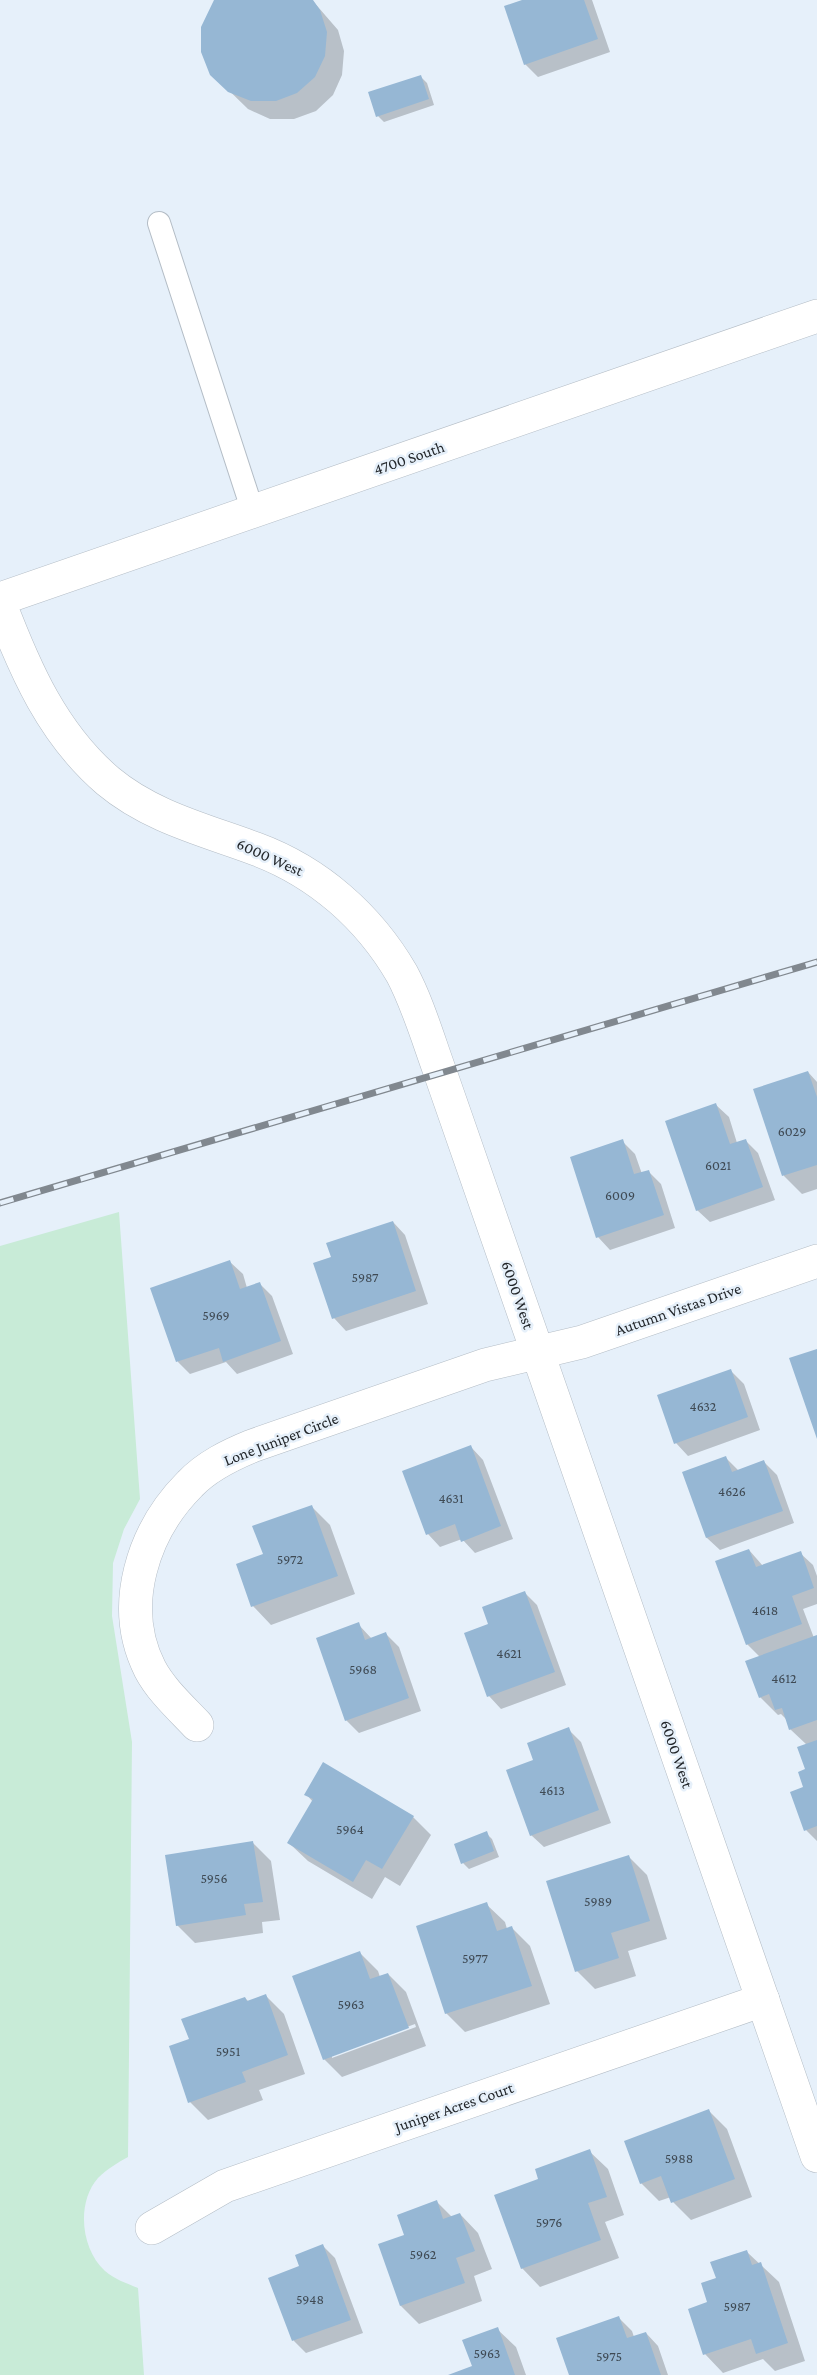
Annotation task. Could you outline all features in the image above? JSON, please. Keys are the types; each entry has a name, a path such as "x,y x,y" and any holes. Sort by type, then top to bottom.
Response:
{"street":[{"name":"4700 South","path":"0,599 817,316"},
{"name":"6000 West","path":"0,604 20,656 43,701 75,747 110,782 175,821 258,850 300,869 344,901 386,949 403,976 416,1006 538,1353 817,2156"},
{"name":"Autumn Vistas Drive","path":"538,1353 582,1342 817,1261"},
{"name":"Lone Juniper Circle","path":"197,1725 159,1683 150,1669 138,1634 136,1610 137,1586 150,1541 160,1521 191,1482 228,1456 252,1446 486,1365 538,1353"},
{"name":"Juniper Acres Court","path":"152,2228 225,2186 763,2000"}],"lane":[{"path":"159,223 253,512"}],"green space":[{"path":"119,1212 140,1499 124,1529 113,1563 112,1616 132,1742 128,2157 105,2172 91,2188 86,2200 84,2226 86,2238 97,2262 112,2276 138,2288 144,2375 0,2375 0,1246"}],"building":[{"path":"214,0 313,0 320,10 327,32 325,56 315,77 297,93 276,101 251,101 228,92 210,75 201,52 201,27"},
{"path":"522,0 584,0 598,39 524,65 504,6"},
{"path":"421,75 429,99 376,117 368,92"},
{"path":"808,1071 817,1097 817,1165 782,1176 753,1089"},
{"path":"716,1103 730,1144 746,1139 763,1187 696,1211 665,1121"},
{"path":"623,1139 634,1174 649,1170 664,1215 596,1238 570,1157"},
{"path":"393,1221 416,1291 332,1319 313,1263 331,1257 326,1243"},
{"path":"230,1260 240,1289 260,1282 281,1341 223,1362 219,1348 176,1362 150,1288"},
{"path":"817,1349 817,1439 789,1358"},
{"path":"731,1369 748,1417 674,1444 657,1395"},
{"path":"471,1445 501,1526 461,1542 455,1524 426,1535 402,1471"},
{"path":"726,1456 732,1472 764,1460 783,1511 706,1538 682,1472"},
{"path":"312,1505 338,1576 251,1607 236,1564 263,1554 252,1526"},
{"path":"749,1549 756,1567 801,1551 814,1588 792,1596 802,1624 746,1645 715,1561"},
{"path":"525,1591 555,1672 487,1697 464,1633 488,1624 482,1607"},
{"path":"359,1622 365,1640 386,1632 409,1698 345,1721 316,1638"},
{"path":"817,1635 817,1720 789,1730 782,1708 775,1710 769,1694 759,1698 745,1661"},
{"path":"569,1727 599,1810 530,1836 506,1770 533,1760 527,1743"},
{"path":"817,1740 817,1826 804,1831 790,1792 803,1787 798,1772 805,1769 797,1747"},
{"path":"323,1762 414,1816 382,1869 366,1860 353,1882 287,1843 313,1799 304,1795"},
{"path":"487,1831 494,1851 461,1864 454,1844"},
{"path":"253,1841 263,1902 244,1904 246,1915 176,1926 165,1855"},
{"path":"629,1855 650,1921 611,1933 619,1958 575,1972 546,1881"},
{"path":"487,1902 497,1931 512,1926 532,1986 445,2014 416,1926"},
{"path":"360,1951 370,1979 388,1973 409,2028 323,2060 292,1976"},
{"path":"266,1994 288,2055 242,2072 246,2082 188,2103 169,2046 189,2039 181,2019 245,1997 247,2001"},
{"path":"709,2109 735,2179 671,2203 661,2176 640,2184 624,2141"},
{"path":"590,2149 607,2197 588,2203 601,2240 521,2269 494,2195 538,2179 535,2169"},
{"path":"437,2200 443,2219 460,2213 475,2251 456,2258 465,2283 400,2306 378,2244 404,2235 397,2215"},
{"path":"323,2244 351,2320 292,2341 268,2278 299,2266 295,2255"},
{"path":"747,2250 752,2265 761,2262 788,2343 756,2354 751,2339 703,2355 688,2309 707,2302 701,2283 716,2278 710,2262"},
{"path":"619,2316 627,2338 646,2332 661,2375 569,2375 556,2338"},
{"path":"498,2327 515,2375 448,2375 472,2366 462,2340"}],"railway":[{"path":"0,1203 817,962"}]}
